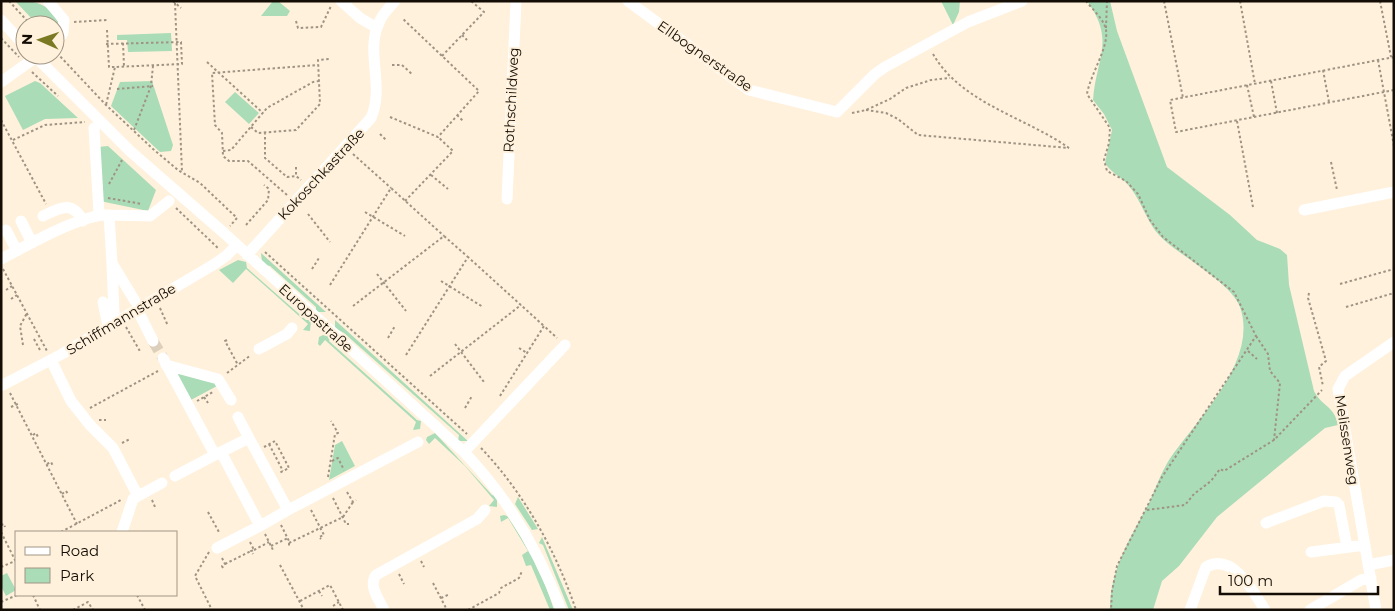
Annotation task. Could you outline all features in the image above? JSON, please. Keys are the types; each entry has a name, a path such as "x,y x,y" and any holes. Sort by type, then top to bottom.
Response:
{"street":[{"path":"48,1 62,15"},
{"path":"341,1 360,18 377,28"},
{"name":"Kokoschkastraße","path":"247,255 367,125 375,109 378,87 374,39 384,14 395,1"},
{"name":"Rothschildweg","path":"507,199 516,1"},
{"name":"Ellbognerstraße","path":"628,1 749,90 837,112 876,74 968,22 1022,1"},
{"path":"1,20 15,35"},
{"path":"1,82 25,65"},
{"name":"Europastraße","path":"46,65 130,151 237,245 464,452 484,473 522,526 542,563 561,610"},
{"path":"91,125 112,263 114,313"},
{"path":"1304,210 1394,192"},
{"path":"1,259 52,233 83,221 104,215 150,216 169,201"},
{"path":"52,233 43,211 71,208 79,213 83,221"},
{"path":"21,221 32,243"},
{"path":"6,230 17,251"},
{"name":"Schiffmannstraße","path":"5,388 47,355 108,326 136,305 213,265 237,245"},
{"path":"112,263 154,341"},
{"path":"103,302 108,326"},
{"path":"258,349 287,334 292,328"},
{"name":"Melissenweg","path":"1376,610 1338,399 1338,389 1345,376 1394,342"},
{"path":"464,452 565,344"},
{"path":"47,355 63,388 80,413 113,448 138,496"},
{"path":"165,363 221,383 231,400"},
{"path":"165,363 260,526"},
{"path":"238,417 288,510"},
{"path":"175,476 249,438"},
{"path":"221,546 418,442"},
{"path":"122,531 133,498 162,483"},
{"path":"1266,523 1324,501 1336,502 1339,505 1347,547"},
{"path":"384,610 374,588 373,579 376,575 477,519 485,510"},
{"path":"1311,552 1365,545"},
{"path":"1368,565 1394,560"},
{"path":"1190,610 1206,567 1214,563 1233,568 1265,610"},
{"path":"1310,610 1361,580 1370,578"}],"path":[{"path":"9,1 22,15"},
{"path":"296,21 298,28 321,26 333,1"},
{"path":"442,56 484,12 471,1"},
{"path":"1086,1 1102,21 1106,30"},
{"path":"1107,1 1104,43 1087,94 1110,128 1109,143 1104,160 1107,170 1126,181 1138,194 1150,220 1163,236 1234,292 1256,336 1268,354 1270,371 1280,383 1274,440"},
{"path":"1164,1 1183,98"},
{"path":"1240,1 1255,84"},
{"path":"1380,1 1392,57 1170,100 1176,132 1394,90"},
{"path":"174,2 180,8"},
{"path":"174,2 182,172"},
{"path":"402,18 479,91 438,137"},
{"path":"72,22 107,20"},
{"path":"106,44 113,44 122,43 181,42 182,64 109,67 107,30"},
{"path":"462,35 467,40"},
{"path":"122,43 124,66"},
{"path":"928,44 941,69 950,78 975,96 1069,148 918,135 898,118 886,113 866,110 890,99 906,88 931,80 950,78"},
{"path":"251,127 258,133 296,130 320,104 318,60 330,59"},
{"path":"65,60 106,105 182,172 200,183 237,218 229,227"},
{"path":"1378,60 1394,146"},
{"path":"207,62 262,113"},
{"path":"134,130 152,86 153,65"},
{"path":"291,199 248,161 229,161 223,156 222,133 215,125 212,73 318,65"},
{"path":"392,65 402,65 413,75"},
{"path":"106,105 115,67"},
{"path":"1323,70 1329,103"},
{"path":"1271,80 1277,113"},
{"path":"223,151 231,150 267,108 313,82 319,82"},
{"path":"1247,85 1254,117"},
{"path":"117,89 152,86"},
{"path":"457,116 463,121"},
{"path":"390,117 438,137 452,151 405,201"},
{"path":"1,120 12,140 43,211"},
{"path":"1237,120 1253,207"},
{"path":"12,140 45,125 91,125"},
{"path":"265,132 265,158 288,177 296,176 305,183"},
{"path":"380,134 386,140"},
{"path":"346,148 565,344"},
{"path":"106,189 122,159"},
{"path":"1331,162 1337,190"},
{"path":"296,167 296,176"},
{"path":"430,175 448,189"},
{"path":"246,225 268,200 269,190 265,186 270,180"},
{"path":"330,285 391,188"},
{"path":"101,197 150,206"},
{"path":"365,212 405,236"},
{"path":"308,214 330,242"},
{"path":"421,223 426,219"},
{"path":"353,306 444,236"},
{"path":"262,250 474,441 509,479 527,506 568,585 576,610"},
{"path":"406,355 468,257"},
{"path":"312,269 319,258"},
{"path":"1,264 47,355"},
{"path":"1340,284 1394,269"},
{"path":"378,274 406,311"},
{"path":"441,281 482,307"},
{"path":"6,290 12,286"},
{"path":"498,292 502,288"},
{"path":"1309,293 1308,298 1326,361 1318,367 1323,386"},
{"path":"1346,307 1394,293"},
{"path":"11,298 17,295"},
{"path":"430,376 521,305"},
{"path":"159,306 168,326"},
{"path":"23,345 20,326 27,313"},
{"path":"126,326 141,354"},
{"path":"388,338 395,326"},
{"path":"498,400 544,326"},
{"path":"1111,610 1112,591 1117,566 1170,464 1248,351 1256,336"},
{"path":"34,340 47,355"},
{"path":"227,340 225,342 238,365"},
{"path":"455,344 484,382"},
{"path":"519,348 527,353"},
{"path":"188,405 204,397 258,349"},
{"path":"1248,351 1257,359"},
{"path":"80,413 165,363"},
{"path":"5,388 32,435 77,524"},
{"path":"1147,510 1184,505 1211,481 1220,469 1224,470 1274,440 1322,390"},
{"path":"465,408 472,396"},
{"path":"204,397 208,403"},
{"path":"11,408 20,403"},
{"path":"331,421 338,433 335,434 327,490 346,524 349,524"},
{"path":"32,435 36,433 38,437"},
{"path":"256,451 275,441 289,468 270,478"},
{"path":"269,444 283,471"},
{"path":"277,516 288,538 289,545 342,517 354,501 338,458 331,462"},
{"path":"47,464 51,462 53,466"},
{"path":"62,494 66,491 68,494"},
{"path":"63,531 130,496 138,496"},
{"path":"306,501 324,535 319,537 321,539"},
{"path":"208,512 221,546 225,564 222,566 224,570"},
{"path":"1,525 4,524 5,527"},
{"path":"260,526 273,550"},
{"path":"1,532 15,559"},
{"path":"271,546 288,538"},
{"path":"254,550 269,542"},
{"path":"212,610 194,576 206,554 221,546"},
{"path":"225,564 251,551"},
{"path":"1,567 15,561"},
{"path":"280,565 304,610"},
{"path":"468,610 519,578 522,571"},
{"path":"433,583 447,610"},
{"path":"300,601 330,585 343,610"},
{"path":"319,591 322,596"},
{"path":"441,598 450,594"},
{"path":"1,602 15,596"},
{"path":"33,596 40,610"},
{"path":"138,596 145,610"},
{"path":"73,610 88,602 93,610"},
{"path":"333,606 339,602"}],"green space":[{"path":"15,1 28,1 40,4 54,15 28,15"},
{"path":"273,1 278,1 290,11 287,16 261,16"},
{"path":"941,1 960,1 959,12 953,25"},
{"path":"1087,1 1110,1 1117,31 1167,167 1230,215 1257,240 1280,249 1287,255 1289,285 1314,391 1334,414 1338,425 1325,428 1217,517 1179,566 1162,581 1153,610 1110,610 1111,595 1118,567 1129,540 1169,460 1209,408 1233,368 1241,348 1244,327 1240,307 1235,298 1217,280 1158,234 1129,186 1110,170 1105,163 1112,130 1104,114 1093,100 1102,50 1101,27"},
{"path":"171,33 172,51 128,52 127,40 117,40 117,35"},
{"path":"35,81 40,83 78,118 45,119 23,130 5,96"},
{"path":"152,81 173,145 171,151 160,152 111,106 120,82"},
{"path":"235,92 259,113 249,124 225,102"},
{"path":"108,146 156,190 148,211 100,201 98,147"},
{"path":"261,253 326,312 316,312 316,307 270,266 262,262"},
{"path":"238,260 246,262 247,268 306,320 311,320 310,331 303,330 308,324 246,269 233,283 219,270"},
{"path":"335,320 468,441 458,441 459,435 344,333 335,328"},
{"path":"323,335 330,337 329,341 417,420 421,421 420,429 413,430 416,422 325,340 320,346 318,344 319,337"},
{"path":"172,369 215,382 217,386 189,401"},
{"path":"435,433 492,495 497,496 497,507 489,506 494,500 465,466 435,438 429,444 426,440 427,437"},
{"path":"342,441 355,466 329,480 335,445"},
{"path":"518,497 538,529 532,530 515,504"},
{"path":"500,516 507,516 528,549 545,585 554,610 550,610 531,565 526,566 522,555 528,551 508,518 501,522"},
{"path":"542,537 573,610 569,610 543,545 539,543"},
{"path":"7,573 15,588 15,591 6,596 1,586 1,576"}],"tunnel":[{"path":"153,341 163,358"}]}
